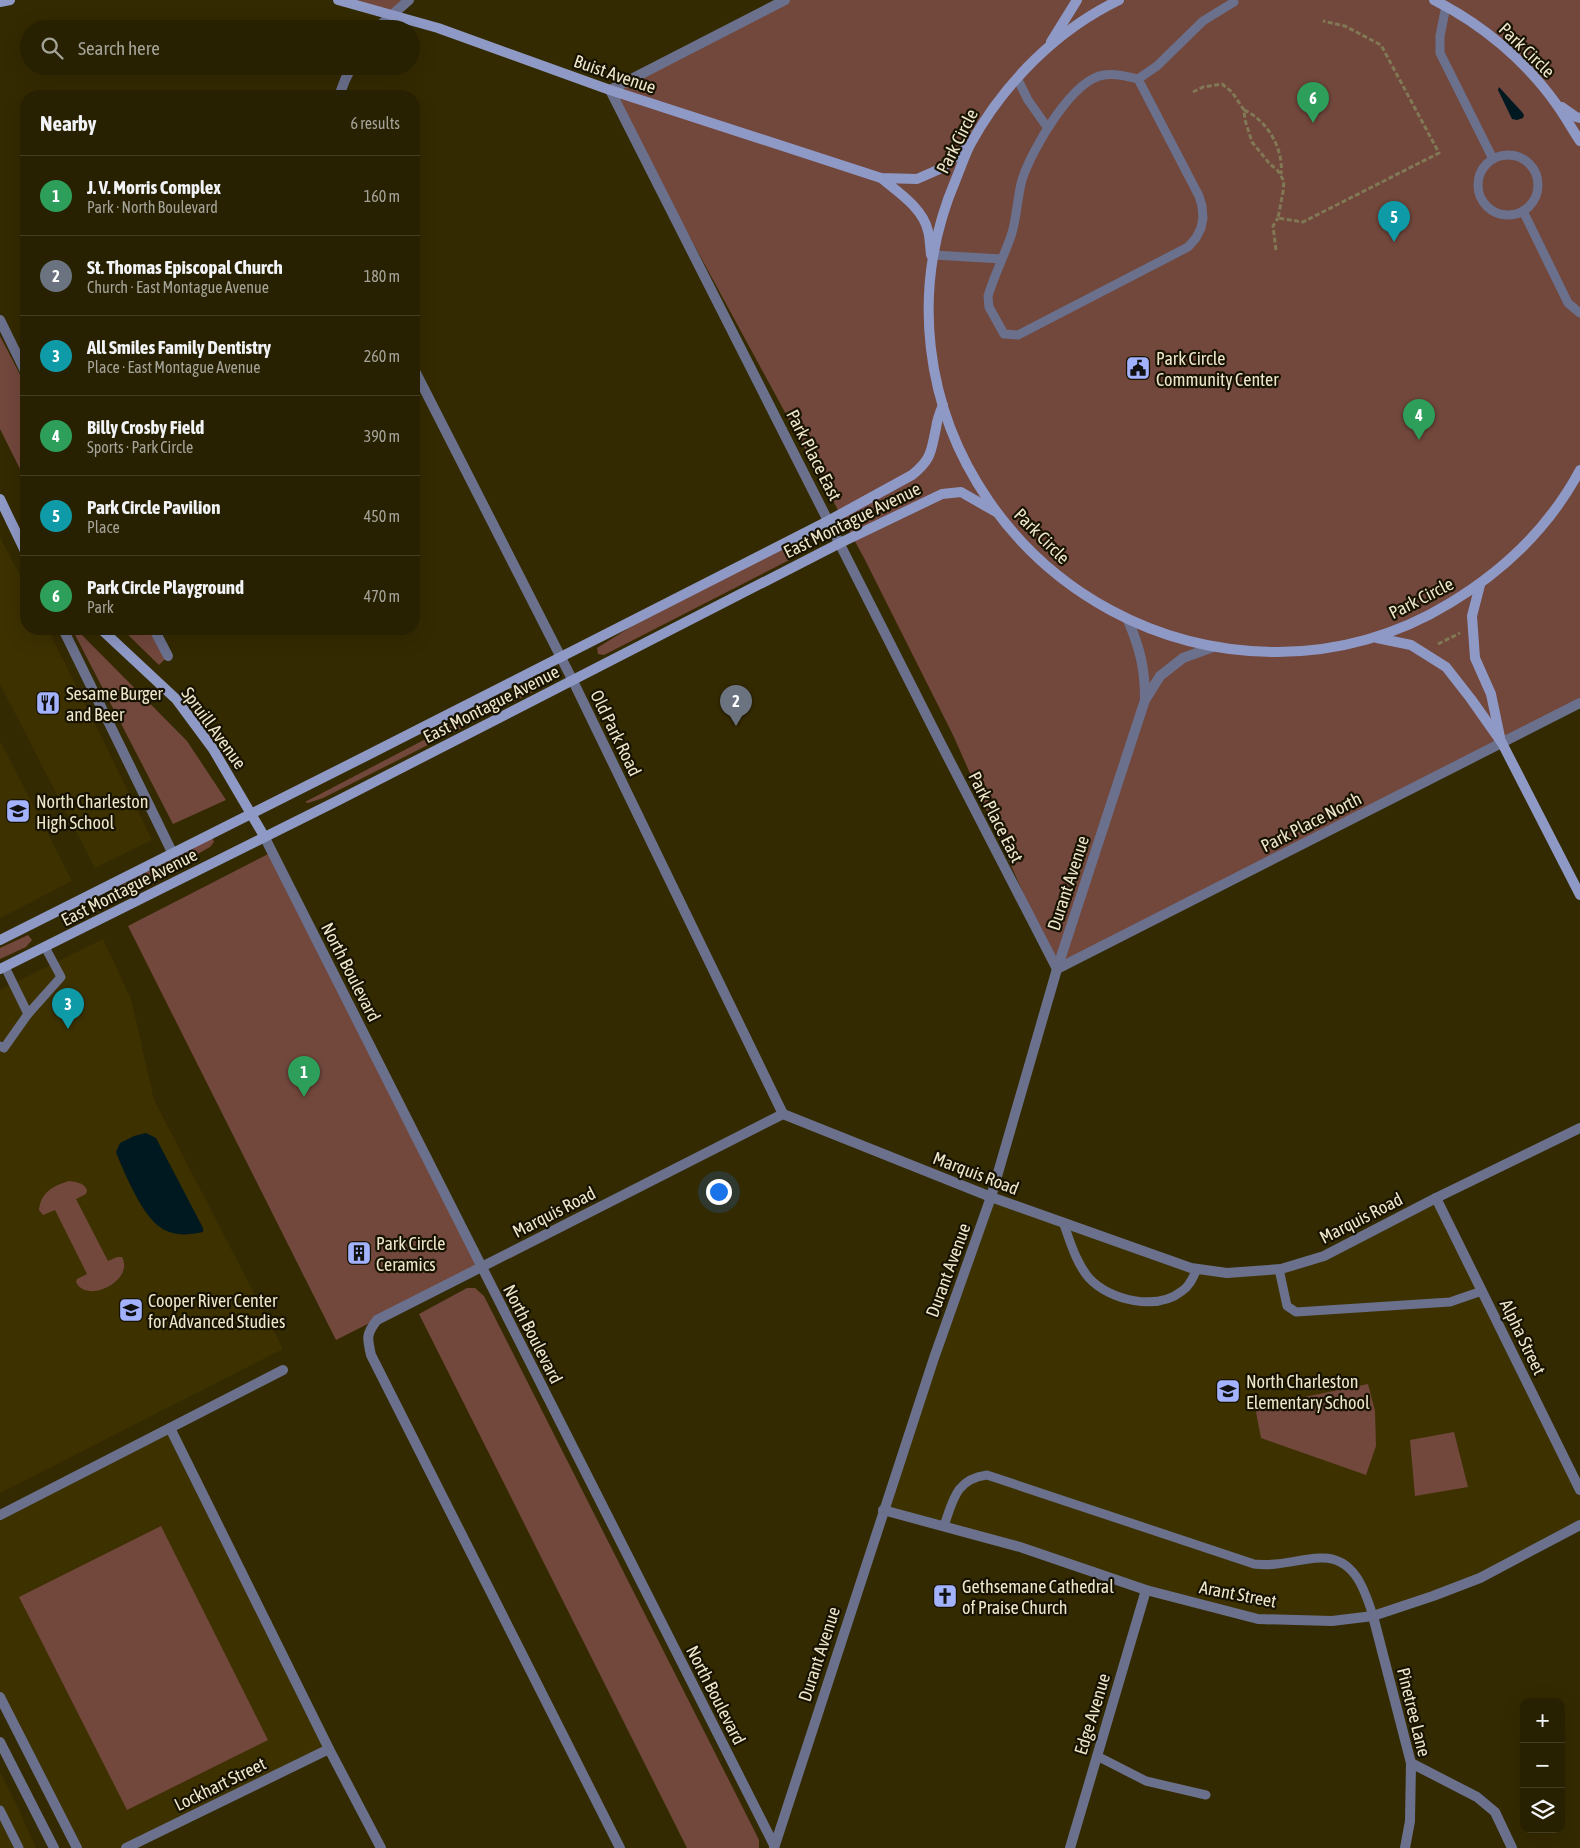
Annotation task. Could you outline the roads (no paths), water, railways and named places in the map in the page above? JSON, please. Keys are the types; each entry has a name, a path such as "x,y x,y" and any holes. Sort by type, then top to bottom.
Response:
{"street":[{"path":"0,2 10,0"},
{"name":"Buist Avenue","path":"338,0 411,20"},
{"path":"385,20 409,0"},
{"path":"610,90 785,0"},
{"path":"1046,49 1077,0"},
{"name":"Park Circle","path":"1119,0 1074,26 1046,49 1017,78 992,110 970,145 946,203 933,260 929,312 933,359 943,405 965,461 996,513 1033,555 1062,580 1094,602 1128,620 1178,639 1213,647 1254,652 1295,652 1336,647 1376,638 1430,616 1480,585 1515,556 1545,523 1580,470"},
{"name":"Park Circle","path":"1434,0 1494,38 1528,69 1557,104 1580,141"},
{"name":"Buist Avenue","path":"420,23 610,90 881,178 917,179 942,168 970,145"},
{"path":"342,90 348,75"},
{"name":"Park Place East","path":"610,90 1056,969"},
{"path":"1557,104 1580,118"},
{"name":"Buist Avenue","path":"881,178 904,196 920,213 929,232 933,260"},
{"path":"0,320 20,361"},
{"name":"Old Park Road","path":"420,381 573,681 783,1114"},
{"name":"East Montague Avenue","path":"0,940 828,521 912,475 923,466 930,456 943,405"},
{"path":"1571,486 1580,475"},
{"name":"East Montague Avenue","path":"3,968 573,681 840,543 942,494 961,492 996,513"},
{"path":"0,499 20,541"},
{"path":"1480,585 1472,616 1475,658 1491,694 1502,743"},
{"name":"Durant Avenue","path":"1128,620 1137,640 1145,674 1145,700"},
{"path":"66,635 172,852"},
{"name":"Spruill Avenue","path":"107,635 176,699 213,749 264,836"},
{"path":"158,635 168,656"},
{"path":"1376,638 1411,645 1446,667 1502,743 1580,895"},
{"name":"Durant Avenue","path":"774,1846 883,1510 991,1197 1056,969 1145,700 1160,676 1184,658 1213,647"},
{"name":"Park Place North","path":"1056,969 1580,703"},
{"name":"North Boulevard","path":"264,836 774,1846"},
{"name":"Marquis Road","path":"620,1848 371,1355 368,1342 369,1330 377,1320 783,1114 991,1197 1197,1269 1228,1272 1279,1269 1324,1256 1436,1198 1580,1128"},
{"name":"Alpha Street","path":"1436,1198 1580,1490"},
{"path":"0,1515 283,1370"},
{"path":"170,1428 329,1749 381,1848"},
{"name":"Arant Street","path":"883,1510 1020,1546 1146,1590 1258,1618 1332,1621 1373,1616 1480,1578 1580,1525"},
{"name":"Edge Avenue","path":"1070,1848 1146,1590"},
{"name":"Pinetree Lane","path":"1373,1616 1411,1763 1410,1821 1406,1848"},
{"path":"0,1697 77,1848"},
{"path":"0,1742 54,1848"},
{"name":"Lockhart Street","path":"126,1848 329,1749"},
{"path":"1411,1763 1477,1797 1495,1812 1512,1848"}],"lane":[{"path":"1138,79 1199,196 1204,218 1196,238 1188,247 1018,335 1004,334 989,307 988,296 1011,235 1022,180 1031,158 1048,127 1070,98 1087,82 1103,75 1121,75 1138,79 1158,66 1203,22 1234,2"},
{"path":"1446,6 1440,36 1440,53 1493,159"},
{"path":"1017,78 1028,100 1048,127"},
{"path":"1510,155 1520,157 1535,170 1538,190 1528,208 1510,216 1500,215 1483,204 1477,185 1479,175 1484,166 1493,159 1510,155"},
{"path":"1522,211 1568,303 1580,312"},
{"path":"933,260 1001,259"},
{"path":"0,1046 4,1048 28,1014 61,977 45,947"},
{"path":"3,968 28,1014"},
{"path":"1063,1222 1073,1250 1088,1277 1097,1286 1128,1299 1147,1302 1172,1297 1189,1285 1197,1269"},
{"path":"1279,1269 1288,1306 1296,1312 1450,1302 1482,1291"},
{"path":"944,1526 959,1487 970,1480 987,1475 1254,1564 1278,1565 1320,1558 1337,1561 1353,1571 1362,1584 1373,1616"},
{"path":"1097,1756 1146,1781 1170,1785 1206,1795"},
{"path":"0,1810 19,1848"}],"water":[{"path":"1499,87 1522,112 1523,118 1512,119 1498,90"},
{"path":"146,1133 156,1138 203,1228 203,1232 180,1234 171,1233 163,1229 150,1217 137,1198 116,1152 120,1143 134,1136"}],"place":[{"name":"Park Circle Playground","path":"1313,123"},
{"name":"Park Circle Pavilion","path":"1394,242"},
{"name":"Park Circle Community Center","path":"1138,368"},
{"name":"Billy Crosby Field","path":"1419,440"},
{"name":"Sesame Burger and Beer","path":"48,703"},
{"name":"St. Thomas Episcopal Church","path":"736,726"},
{"name":"North Charleston High School","path":"18,811"},
{"name":"All Smiles Family Dentistry","path":"68,1029"},
{"name":"J. V. Morris Complex","path":"304,1097"},
{"name":"Park Circle Ceramics","path":"359,1253"},
{"name":"Cooper River Center for Advanced Studies","path":"131,1310"},
{"name":"North Charleston Elementary School","path":"1228,1391"},
{"name":"Gethsemane Cathedral of Praise Church","path":"945,1596"}]}
